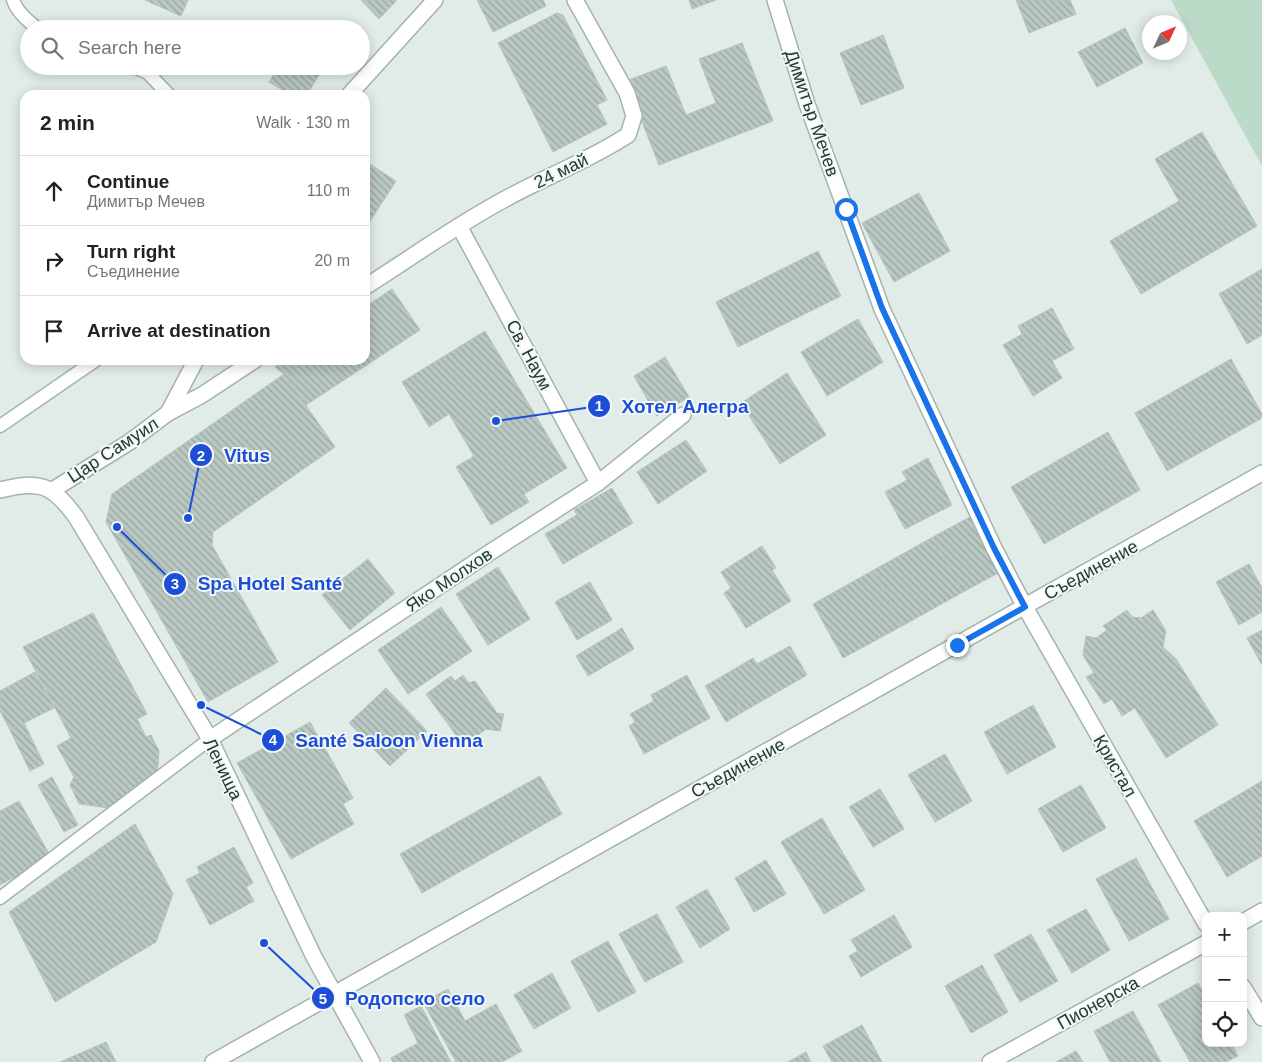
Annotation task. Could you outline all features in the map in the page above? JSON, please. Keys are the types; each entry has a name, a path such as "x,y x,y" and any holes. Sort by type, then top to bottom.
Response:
{"street":[{"path":"370,72 435,0"},
{"name":"24 май","path":"370,283 506,198 610,147 628,135 634,116 627,93 575,0"},
{"name":"Димитър Мечев","path":"775,0 807,104 882,308 994,548 1025,607"},
{"path":"354,90 367,75"},
{"name":"Св. Наум","path":"459,226 598,484"},
{"name":"Цар Самуил","path":"0,490 34,484 51,490 131,441 168,413 193,365"},
{"path":"168,413 202,395 247,365"},
{"name":"Яко Молхов","path":"210,739 489,553 598,484 684,415"},
{"name":"Съединение","path":"213,1062 1262,473"},
{"name":"Ленища","path":"51,490 65,501 76,516 210,739 314,957 372,1062"},
{"name":"Кристал","path":"1025,607 1202,917"},
{"path":"1247,920 1262,912"},
{"name":"Пионерска","path":"990,1062 1202,945"},
{"path":"1247,994 1262,1018"}],"lane":[{"path":"13,0 15,6 27,20"},
{"path":"150,75 164,90"},
{"path":"0,426 89,365"},
{"path":"0,898 210,739"}],"green space":[{"path":"1171,0 1262,0 1262,166 1187,29 1187,15 1179,15"}],"building":[{"path":"145,0 188,0 181,16"},
{"path":"361,0 397,0 379,19"},
{"path":"477,0 543,0 546,6 493,32"},
{"path":"689,0 716,0 692,9"},
{"path":"1016,0 1070,0 1076,14 1029,33"},
{"path":"557,13 563,15 607,100 597,105 607,124 553,152 498,43"},
{"path":"1125,28 1143,63 1097,87 1078,52"},
{"path":"883,35 904,88 861,105 840,53"},
{"path":"742,43 773,121 659,165 626,81 666,66 686,115 716,103 699,59"},
{"path":"273,75 319,75 310,90 283,90 269,82"},
{"path":"1202,132 1257,226 1141,294 1110,241 1179,201 1155,159"},
{"path":"370,164 396,181 370,221"},
{"path":"919,193 950,251 894,282 862,223"},
{"path":"818,251 841,296 738,347 716,302"},
{"path":"1262,269 1262,335 1247,344 1219,294"},
{"path":"392,289 420,330 370,363 370,304"},
{"path":"1052,308 1074,349 1052,361 1033,328 1022,334 1018,326"},
{"path":"858,319 883,362 827,396 801,352"},
{"path":"1033,328 1062,378 1033,396 1003,345"},
{"path":"485,331 567,468 524,494 529,502 491,525 456,467 474,456 449,414 429,427 402,382"},
{"path":"665,357 689,397 657,416 634,376"},
{"path":"1231,359 1262,414 1262,418 1167,471 1135,413"},
{"path":"278,365 367,365 306,405 284,374 275,367"},
{"path":"787,373 826,435 780,464 741,403"},
{"path":"284,374 335,447 213,532 212,545 278,662 208,702 106,522 112,494"},
{"path":"1108,432 1140,490 1044,544 1011,487"},
{"path":"686,440 707,471 658,504 637,472"},
{"path":"928,458 952,505 905,529 885,492 907,480 902,472"},
{"path":"612,488 633,523 563,564 545,534 577,515 574,510"},
{"path":"970,517 1000,572 963,592 933,537"},
{"path":"933,537 963,592 902,626 872,571"},
{"path":"762,546 776,568 772,570 791,601 746,628 724,593 731,588 721,572"},
{"path":"368,559 395,593 350,630 322,595"},
{"path":"1249,564 1262,588 1262,612 1239,625 1216,582"},
{"path":"498,567 530,619 488,645 456,594"},
{"path":"872,571 902,626 843,658 813,604"},
{"path":"590,582 612,620 577,640 555,602"},
{"path":"441,607 472,651 408,694 378,650"},
{"path":"1127,610 1132,617 1141,618 1153,610 1166,631 1163,647 1176,659 1218,725 1166,758 1135,708 1122,716 1112,699 1104,704 1086,677 1094,673 1083,655 1086,636 1096,638 1107,630 1103,626"},
{"path":"93,613 147,714 137,719 146,737 151,735 159,751 157,778 109,808 79,804 70,785 74,777 57,746 71,738 23,647"},
{"path":"622,628 634,649 588,676 576,656"},
{"path":"1262,630 1262,665 1247,638"},
{"path":"790,646 807,675 741,713 721,677 753,658 757,664"},
{"path":"35,672 54,708 10,730 0,711 0,691"},
{"path":"463,675 469,683 475,681 497,713 504,714 500,731 486,729 464,746 426,694 451,676 455,681"},
{"path":"687,675 710,718 644,754 629,726 635,722 630,714 654,701 651,695"},
{"path":"721,677 741,713 726,722 705,686"},
{"path":"386,688 427,731 390,766 349,723"},
{"path":"1033,705 1056,747 1007,774 984,732"},
{"path":"310,722 353,798 343,804 354,824 291,859 237,763"},
{"path":"24,723 44,764 30,771 10,730"},
{"path":"945,754 972,801 935,822 908,775"},
{"path":"540,776 562,814 422,893 400,854"},
{"path":"52,777 78,825 64,832 38,785"},
{"path":"1262,781 1262,856 1227,877 1194,821"},
{"path":"1081,785 1106,828 1063,852 1038,809"},
{"path":"880,789 904,829 873,847 849,807"},
{"path":"19,801 51,857 0,885 0,811"},
{"path":"822,818 865,890 824,914 781,842"},
{"path":"135,824 173,894 156,942 55,1002 9,912"},
{"path":"234,847 253,883 246,887 254,901 210,925 186,880 200,873 197,867"},
{"path":"1136,858 1169,919 1129,941 1096,879"},
{"path":"766,860 786,894 754,912 735,878"},
{"path":"707,889 730,929 700,948 676,907"},
{"path":"1086,909 1110,950 1072,973 1047,930"},
{"path":"657,914 683,962 645,982 619,934"},
{"path":"894,915 912,947 861,977 849,956 858,951 851,940"},
{"path":"1031,934 1058,981 1020,1002 994,955"},
{"path":"608,941 636,992 598,1012 571,961"},
{"path":"982,965 1008,1012 971,1033 945,986"},
{"path":"552,973 571,1008 534,1029 514,995"},
{"path":"1198,983 1202,990 1202,1047 1233,1047 1238,1056 1226,1062 1190,1062 1158,1005"},
{"path":"448,989 465,1021 496,1004 522,1051 502,1062 456,1062 423,1002"},
{"path":"421,1006 451,1062 393,1062 391,1058 418,1043 404,1015"},
{"path":"1133,1011 1161,1062 1110,1062 1094,1031"},
{"path":"862,1025 882,1062 832,1062 823,1046"},
{"path":"106,1042 116,1062 60,1062"},
{"path":"1076,1051 1083,1062 1056,1062"},
{"path":"806,1052 811,1062 788,1062"}],"place":[{"name":"Хотел Алегра","path":"496,421"},
{"name":"Vitus","path":"188,518"},
{"name":"Spa Hotel Santé","path":"117,527"},
{"name":"Santé Saloon Vienna","path":"201,705"},
{"name":"Родопско село","path":"264,943"}],"route":[{"path":"846,209 882,308 994,548 1025,607 957,645"}]}
